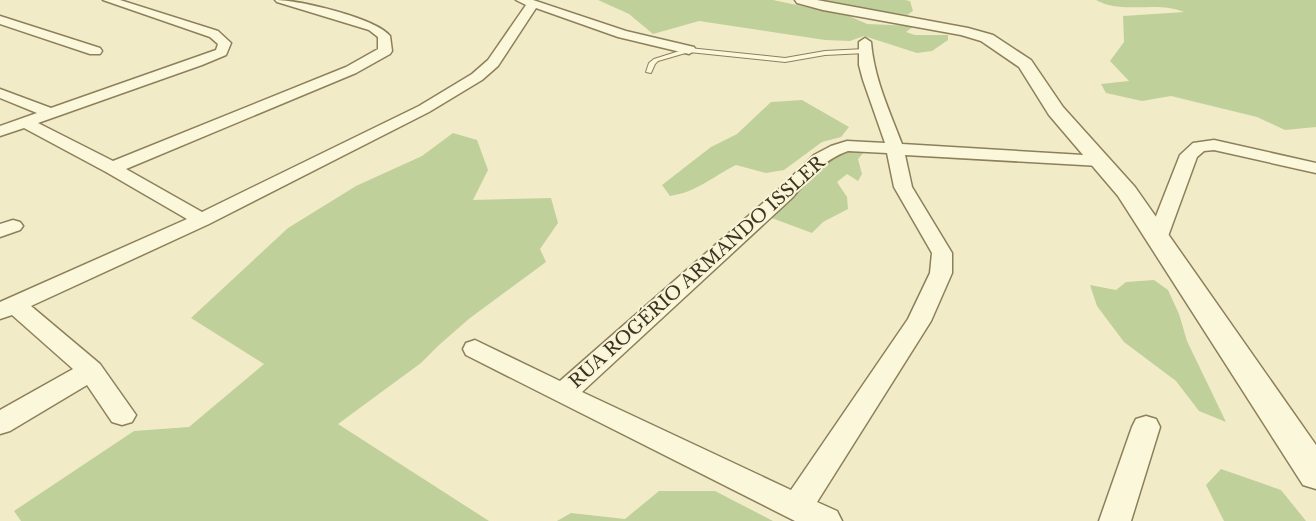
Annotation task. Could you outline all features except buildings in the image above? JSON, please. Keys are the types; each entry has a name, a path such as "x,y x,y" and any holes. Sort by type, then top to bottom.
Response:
{"street":[{"path":"0,131 221,52 225,42 214,34 109,0"},
{"path":"112,168 351,70 385,51 384,36 373,27 282,0"},
{"path":"802,0 832,8 938,25 987,38 1025,64 1056,111 1127,192 1316,474"},
{"path":"122,415 91,371 7,308 202,220 424,109 477,77 493,63 504,48 528,2 622,34 688,50"},
{"path":"0,20 95,51"},
{"path":"797,507 919,321 941,273 942,253 903,187 895,149 870,80 865,47"},
{"path":"0,93 51,113"},
{"path":"24,122 112,168 202,220"},
{"name":"RUA ROGÉRIO ARMANDO ISSLER","path":"563,394 785,194 813,163 834,150 847,146 1100,161"},
{"path":"1158,239 1189,155 1199,147 1214,146 1316,168"},
{"path":"475,349 563,394 826,521"},
{"path":"0,423 91,371"},
{"path":"1114,521 1146,427"}],"lane":[{"path":"649,72 652,63 675,53 688,50 785,60 865,47"}],"green space":[{"path":"598,0 773,0 849,16 867,24 914,26 906,32 915,35 948,35 948,40 932,51 917,53 864,36 850,41 825,40 699,21 653,34 629,14"},
{"path":"819,0 905,0 910,1 913,11 907,15 850,7"},
{"path":"1096,0 1316,0 1316,127 1285,130 1257,117 1171,96 1142,101 1106,93 1101,84 1129,81 1110,61 1124,42 1123,16 1184,12 1163,7 1117,7"},
{"path":"802,100 849,127 841,137 822,142 784,170 766,173 736,165 696,188 670,196 662,185 711,147 737,134 771,102"},
{"path":"453,133 477,140 488,170 473,200 551,198 558,223 540,249 546,262 470,318 421,363 338,424 489,521 21,521 14,511 134,431 189,427 264,364 191,318 288,228 356,186 422,156"},
{"path":"864,152 858,159 862,174 858,181 847,174 837,182 847,197 848,209 823,222 812,233 769,217 818,169 840,155"},
{"path":"1154,280 1168,290 1179,314 1187,341 1226,422 1199,411 1176,381 1124,342 1097,306 1090,285 1116,290 1126,282"},
{"path":"1221,469 1281,490 1306,521 1224,521 1206,485"},
{"path":"659,491 715,491 773,521 557,521 571,513 625,519"}]}
